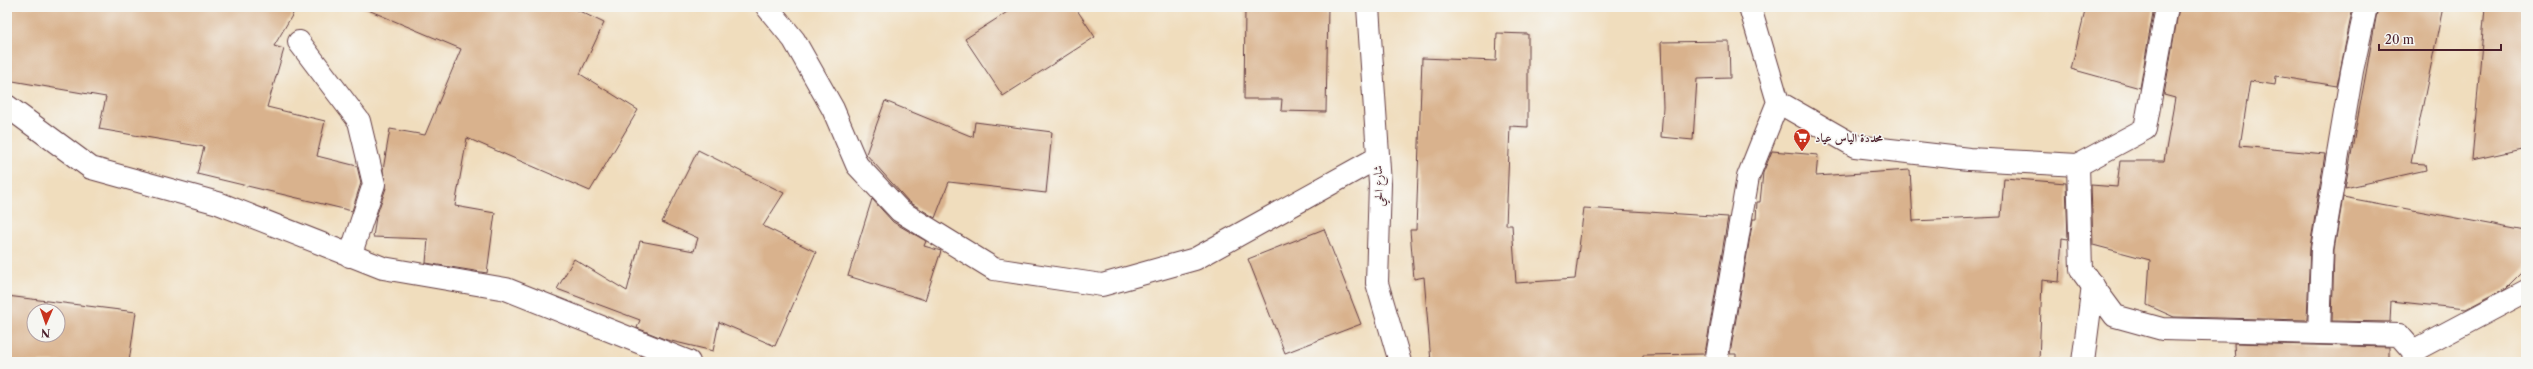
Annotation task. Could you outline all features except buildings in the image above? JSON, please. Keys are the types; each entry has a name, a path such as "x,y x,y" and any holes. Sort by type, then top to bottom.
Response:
{"street":[{"path":"767,7 794,40 833,109 857,165 900,211 994,269 1102,285 1188,261 1377,158"},
{"name":"شارع الحي","path":"1368,7 1372,32 1377,158 1380,184 1377,283 1400,362"},
{"path":"1716,362 1748,177 1778,102 1750,7"},
{"path":"1778,102 1855,146 1969,159 2078,165 2145,129 2167,7"},
{"path":"2319,333 2322,249 2352,71 2366,7"},
{"path":"299,42 359,121 374,184 350,256"},
{"path":"7,106 91,168 218,203 383,268 506,289 689,362"},
{"path":"2078,165 2081,270 2115,316 2162,329 2399,335 2413,356 2526,291"},
{"path":"2083,362 2093,286"}],"place":[{"name":"محددة الياس عياد","path":"1802,152"}]}
